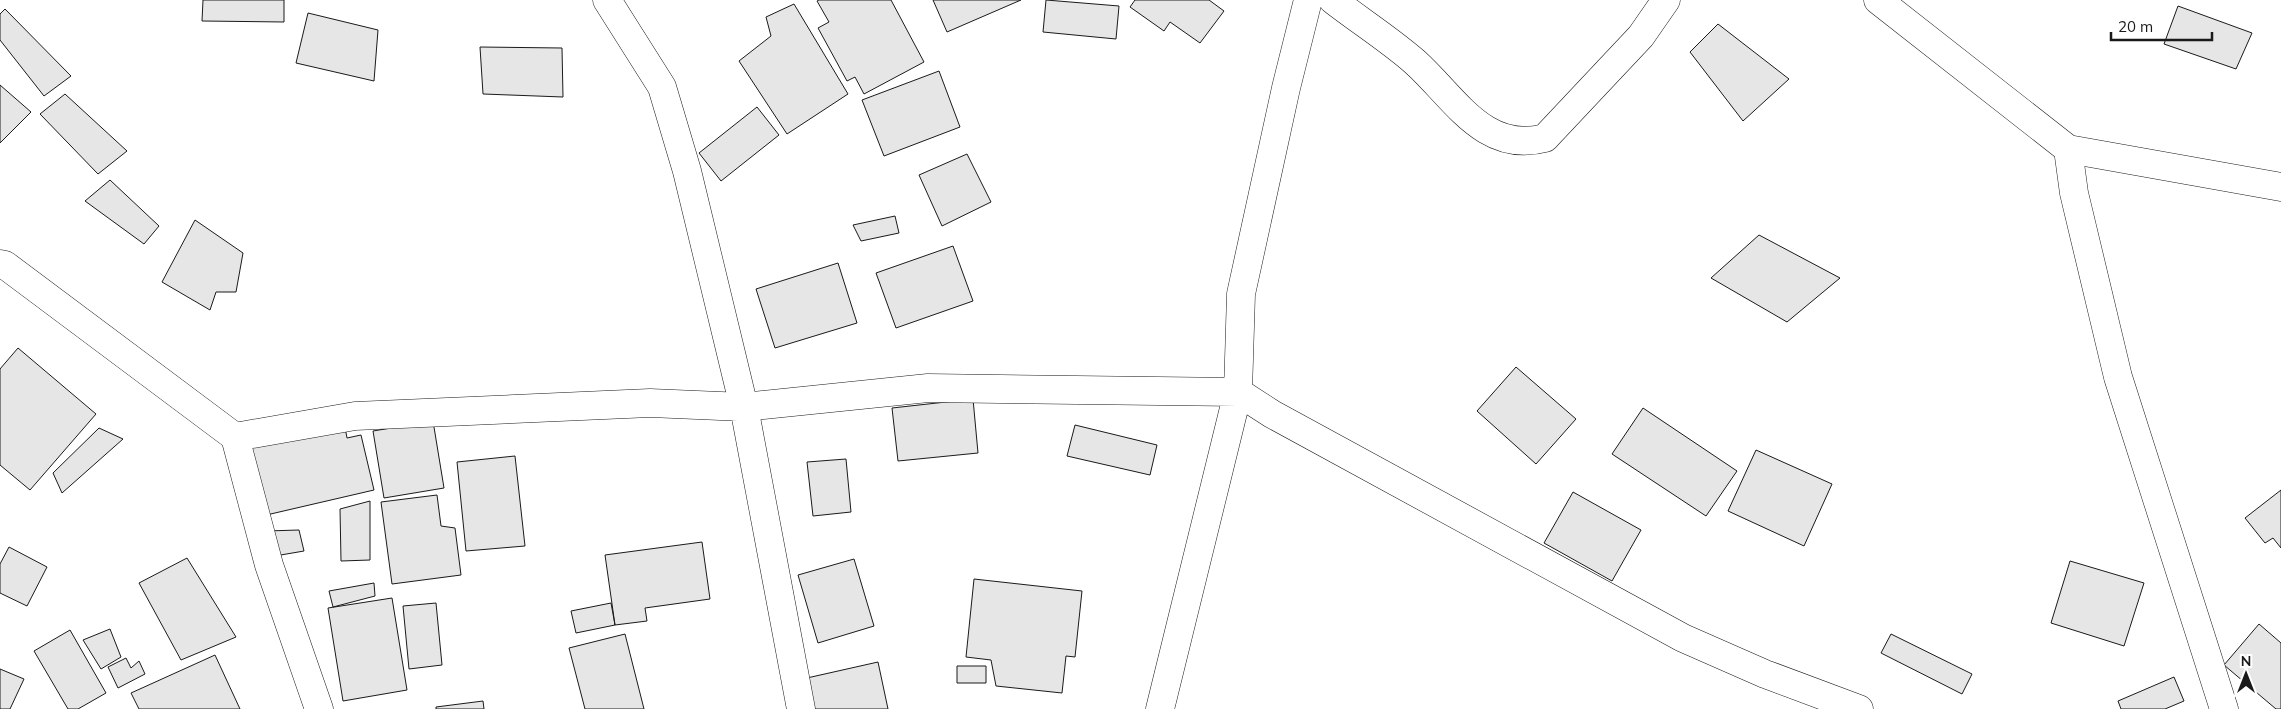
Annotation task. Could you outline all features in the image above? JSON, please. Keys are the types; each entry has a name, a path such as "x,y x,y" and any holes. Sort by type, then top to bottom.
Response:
{"street":[{"path":"607,0 662,87 687,171 744,407 801,709"},
{"path":"1160,709 1238,392 1241,294 1286,88 1308,0"},
{"path":"1333,0 1416,63 1469,117 1502,139 1530,142 1546,138 1641,36 1666,0"},
{"path":"1878,0 2068,149 2281,187"},
{"path":"2068,149 2074,193 2118,377 2224,709"},
{"path":"0,264 5,265 235,436 269,565 319,709"},
{"path":"235,436 355,416 650,403 744,407 928,388 1238,392 1272,414 1683,638 1766,674 1859,709"}],"building":[{"path":"203,0 284,0 284,22 202,21"},
{"path":"891,0 924,62 864,94 855,77 847,81 818,28 829,22 817,1"},
{"path":"933,0 1021,0 947,32"},
{"path":"1046,0 1119,6 1116,39 1043,32"},
{"path":"1135,0 1209,0 1224,11 1200,43 1170,22 1164,31 1130,7"},
{"path":"794,4 848,94 787,134 739,61 771,36 766,17"},
{"path":"2178,6 2252,33 2236,69 2164,44"},
{"path":"5,9 71,76 44,96 0,40 0,14"},
{"path":"308,13 378,30 374,81 296,63"},
{"path":"1718,24 1789,79 1743,121 1690,52"},
{"path":"480,47 562,48 563,97 483,94"},
{"path":"939,71 960,127 884,156 862,100"},
{"path":"0,85 31,112 0,143"},
{"path":"65,94 127,151 98,174 40,114"},
{"path":"757,107 779,135 721,181 699,153"},
{"path":"967,154 991,202 942,226 919,175"},
{"path":"110,180 159,226 144,244 85,201"},
{"path":"895,216 899,233 861,241 853,225"},
{"path":"195,220 243,253 236,292 216,292 210,310 162,282"},
{"path":"1759,235 1840,278 1787,322 1711,278"},
{"path":"953,246 973,301 896,328 876,273"},
{"path":"838,263 857,323 775,348 756,289"},
{"path":"18,348 96,414 30,490 0,465 0,369"},
{"path":"1516,367 1576,419 1536,464 1477,411"},
{"path":"973,399 978,453 898,461 892,408"},
{"path":"1643,408 1737,471 1706,516 1612,454"},
{"path":"433,421 444,488 384,498 373,431"},
{"path":"344,422 347,438 361,435 374,490 262,516 245,444"},
{"path":"1075,425 1157,445 1150,475 1067,456"},
{"path":"99,428 123,439 62,493 53,473"},
{"path":"1756,450 1832,484 1804,546 1728,511"},
{"path":"515,456 525,546 466,551 457,462"},
{"path":"846,459 851,512 813,516 807,462"},
{"path":"2281,490 2281,548 2273,538 2265,543 2245,518"},
{"path":"1573,492 1641,530 1612,581 1544,543"},
{"path":"437,495 441,526 455,528 461,575 392,584 381,502"},
{"path":"370,501 370,560 341,561 340,509"},
{"path":"299,530 304,551 269,557 266,531"},
{"path":"702,542 710,599 645,608 647,621 615,625 605,555"},
{"path":"9,547 47,567 27,606 0,593 0,564"},
{"path":"187,558 236,637 181,660 139,583"},
{"path":"854,559 874,626 818,643 798,575"},
{"path":"2070,561 2144,583 2124,646 2051,623"},
{"path":"974,579 1082,591 1075,657 1066,656 1062,693 996,686 991,660 966,657"},
{"path":"374,583 375,596 333,607 329,591"},
{"path":"392,598 407,690 343,701 328,608"},
{"path":"436,603 442,665 409,669 403,606"},
{"path":"611,603 615,625 576,633 571,611"},
{"path":"2259,624 2281,643 2281,709 2276,709 2224,665"},
{"path":"110,629 121,657 101,669 83,640"},
{"path":"70,630 106,693 78,709 68,709 34,651"},
{"path":"625,634 644,709 585,709 569,648"},
{"path":"1891,634 1972,674 1962,694 1881,653"},
{"path":"215,655 240,709 139,709 131,693"},
{"path":"126,658 131,668 139,661 145,674 118,688 108,667"},
{"path":"878,662 888,709 805,709 798,680"},
{"path":"957,666 986,666 986,683 957,683"},
{"path":"0,669 24,679 10,709 0,709"},
{"path":"2174,677 2184,701 2165,709 2121,709 2118,701"},
{"path":"483,701 484,709 436,709 436,707"}]}
